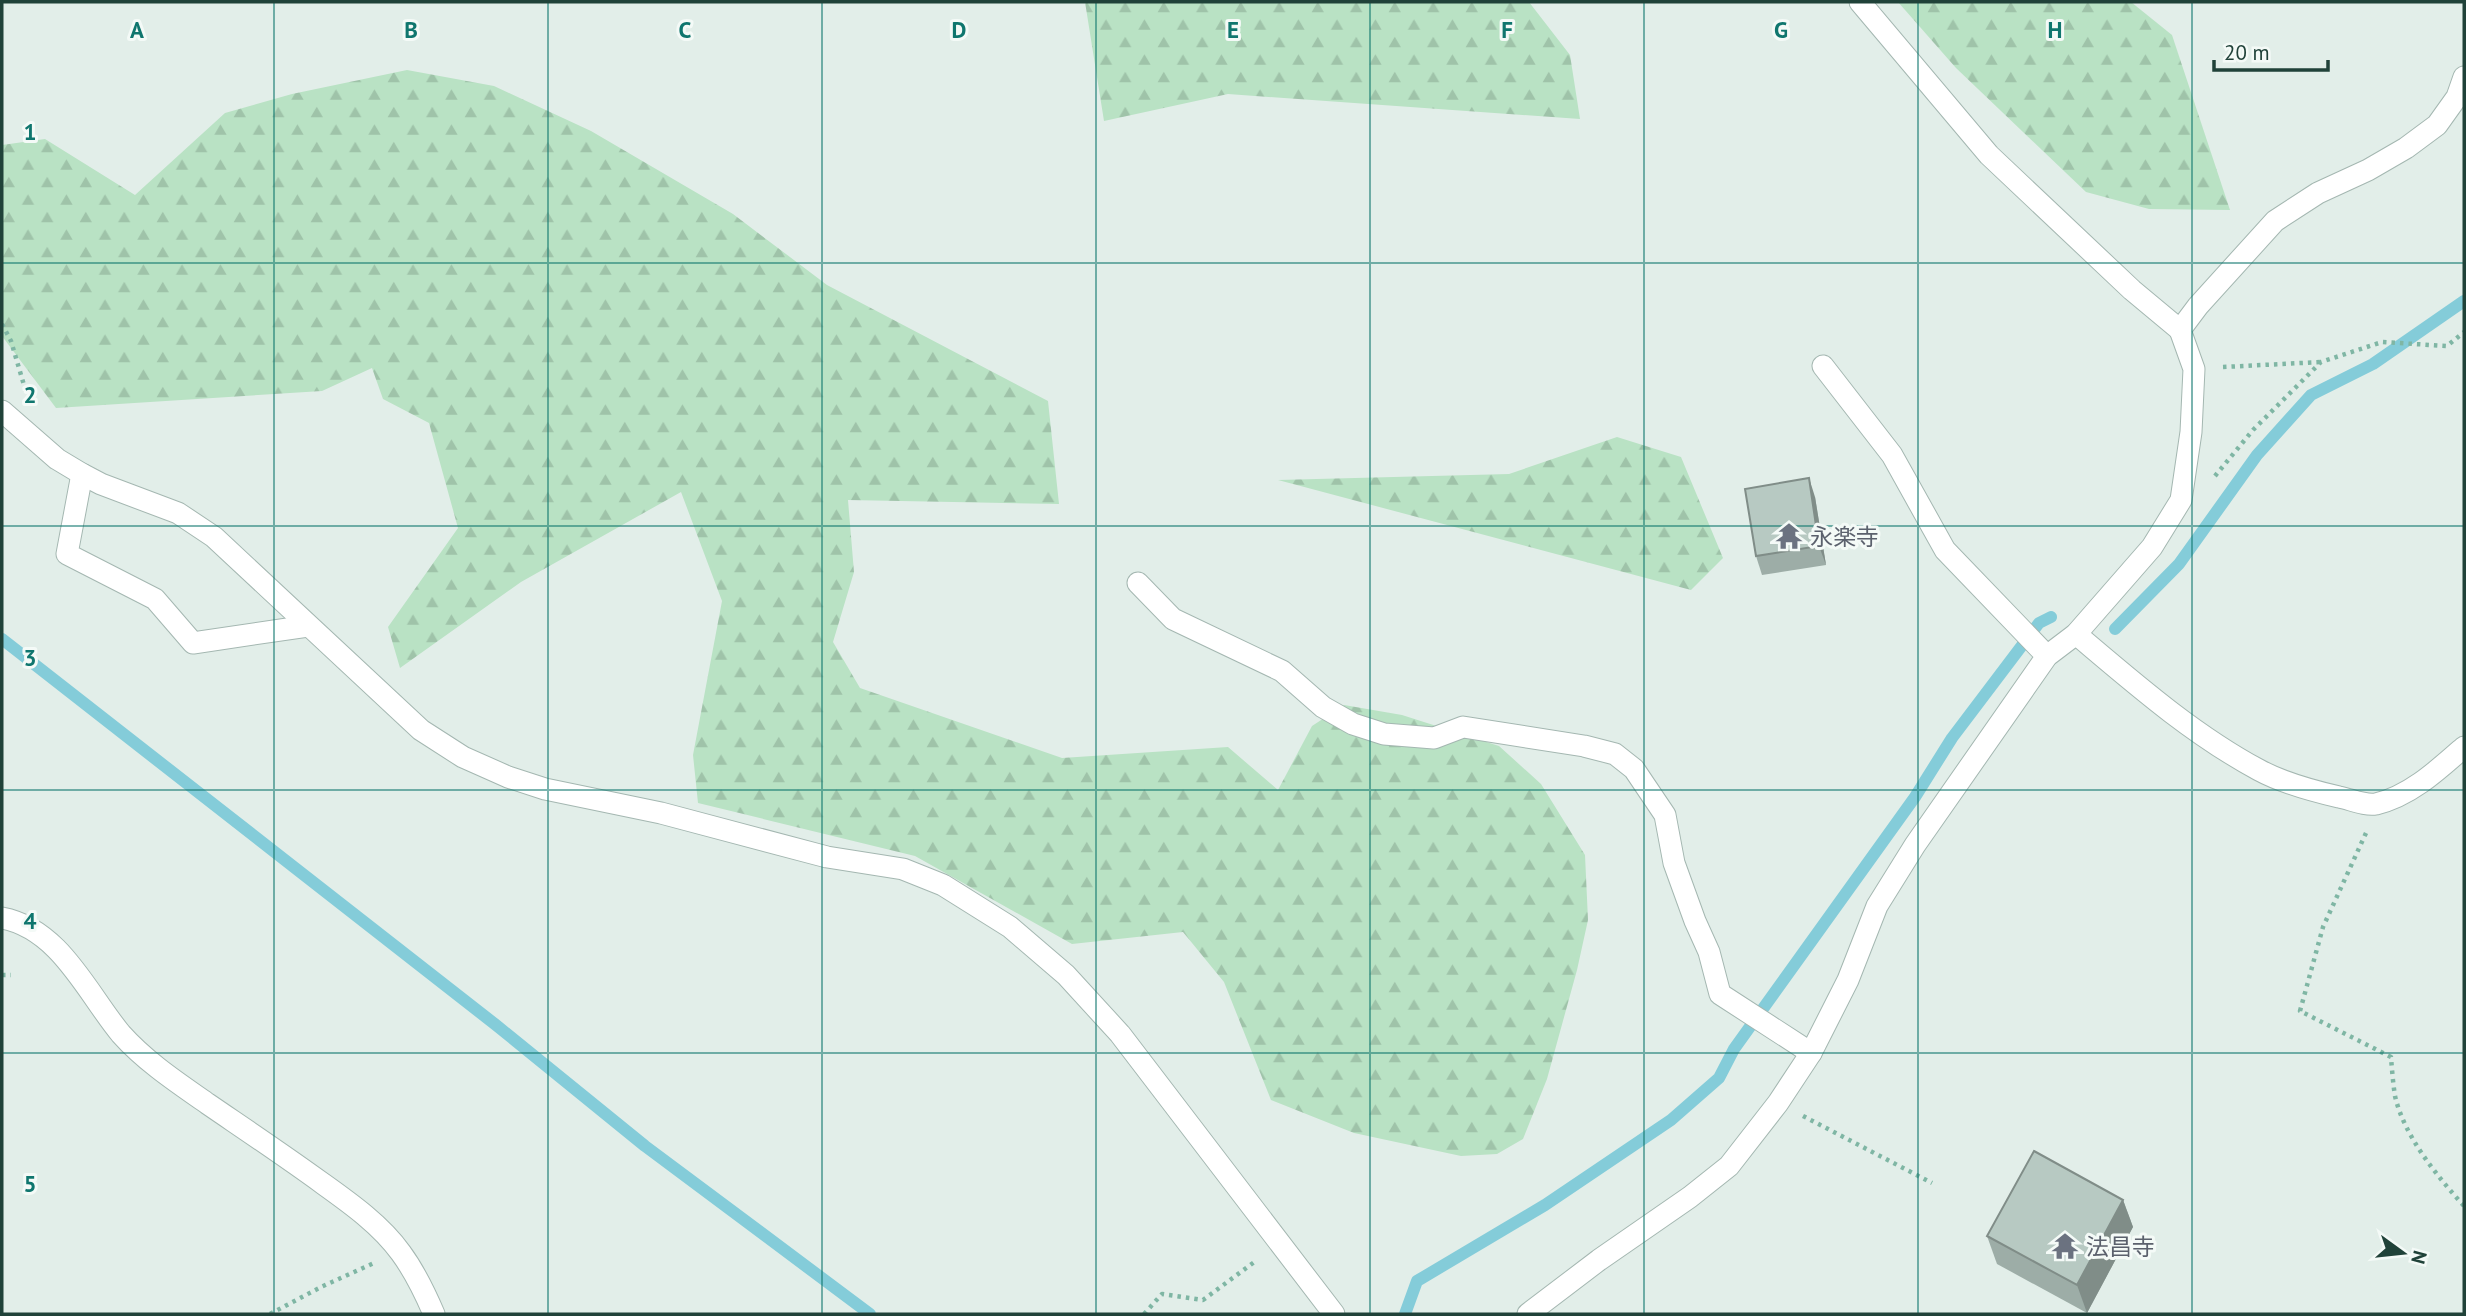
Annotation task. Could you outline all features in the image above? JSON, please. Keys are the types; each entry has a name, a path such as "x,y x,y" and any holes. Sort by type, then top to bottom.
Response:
{"street":[{"path":"1528,1314 1599,1259 1690,1197 1729,1166 1778,1103 1811,1053 1848,980 1877,906 1915,845 2046,655 2076,634 2152,547 2181,500 2191,432 2194,369 2180,330 2132,290 1989,155 1860,2"},
{"path":"2180,330 2198,306 2275,221 2318,193 2378,164 2437,125 2457,97 2464,77"},
{"path":"1823,366 1892,455 1945,550 2046,655"},
{"path":"2,411 57,459 82,474 101,484 178,513 214,537 421,730 463,757 508,777 545,789 662,813 827,857 903,869 943,886 1010,927 1066,975 1120,1034 1334,1314"},
{"path":"82,474 66,554 155,600 193,643 308,626"},
{"path":"1138,583 1174,619 1282,671 1324,707 1353,724 1384,734 1434,738 1463,727 1584,746 1615,754 1634,769 1665,815 1674,863 1709,952 1720,994 1811,1053"},
{"path":"2076,634 2136,685 2210,740 2261,772 2315,791 2372,805 2400,796 2464,747"},
{"path":"2,918 39,934 68,961 121,1034 159,1070 369,1218 401,1252 421,1285 434,1314"}],"path":[{"path":"2,324 11,341 23,380 37,441"},
{"path":"2194,369 2321,362 2382,342 2447,346 2464,332"},
{"path":"2181,500 2213,479 2253,430 2321,362"},
{"path":"2372,805 2369,826 2323,927 2300,1011 2391,1058 2396,1098 2414,1141 2437,1176 2464,1206"},
{"path":"2,975 12,975"},
{"path":"1778,1103 1933,1183"},
{"path":"1144,1314 1162,1294 1203,1300 1279,1244"},
{"path":"270,1314 321,1287 401,1252"}],"green space":[{"path":"1085,2 1529,2 1570,55 1580,119 1228,94 1104,121"},
{"path":"1898,2 2131,2 2172,35 2230,210 2149,209 2086,192 1956,68"},
{"path":"407,70 494,86 591,131 733,214 827,285 1048,401 1059,504 848,500 854,572 833,642 860,688 1062,758 1228,747 1278,790 1312,726 1344,705 1402,715 1499,746 1541,784 1585,855 1588,920 1547,1079 1523,1139 1497,1154 1461,1156 1354,1133 1271,1100 1224,982 1183,932 1072,944 915,856 698,803 693,755 722,601 681,492 521,582 400,668 388,627 458,528 429,423 383,399 372,368 322,391 56,408 2,336 2,145 45,139 135,195 225,113 292,94"},
{"path":"1617,437 1681,457 1723,558 1691,590 1278,480 1509,474"}],"building":[{"name":"永楽寺","path":"1809,478 1819,546 1756,556 1745,489"},
{"name":"法昌寺","path":"2034,1151 2123,1200 2077,1285 1987,1236"}],"waterway":[{"path":"2115,629 2179,564 2257,455 2311,395 2373,364 2464,301"},
{"path":"1405,1314 1417,1281 1545,1205 1671,1120 1719,1078 1734,1049 1915,797 1952,738 2039,623 2051,617"},
{"path":"2,639 496,1025 645,1146 870,1314"}],"place":[{"name":"永楽寺","path":"1789,536"},
{"name":"法昌寺","path":"2065,1246"}]}
